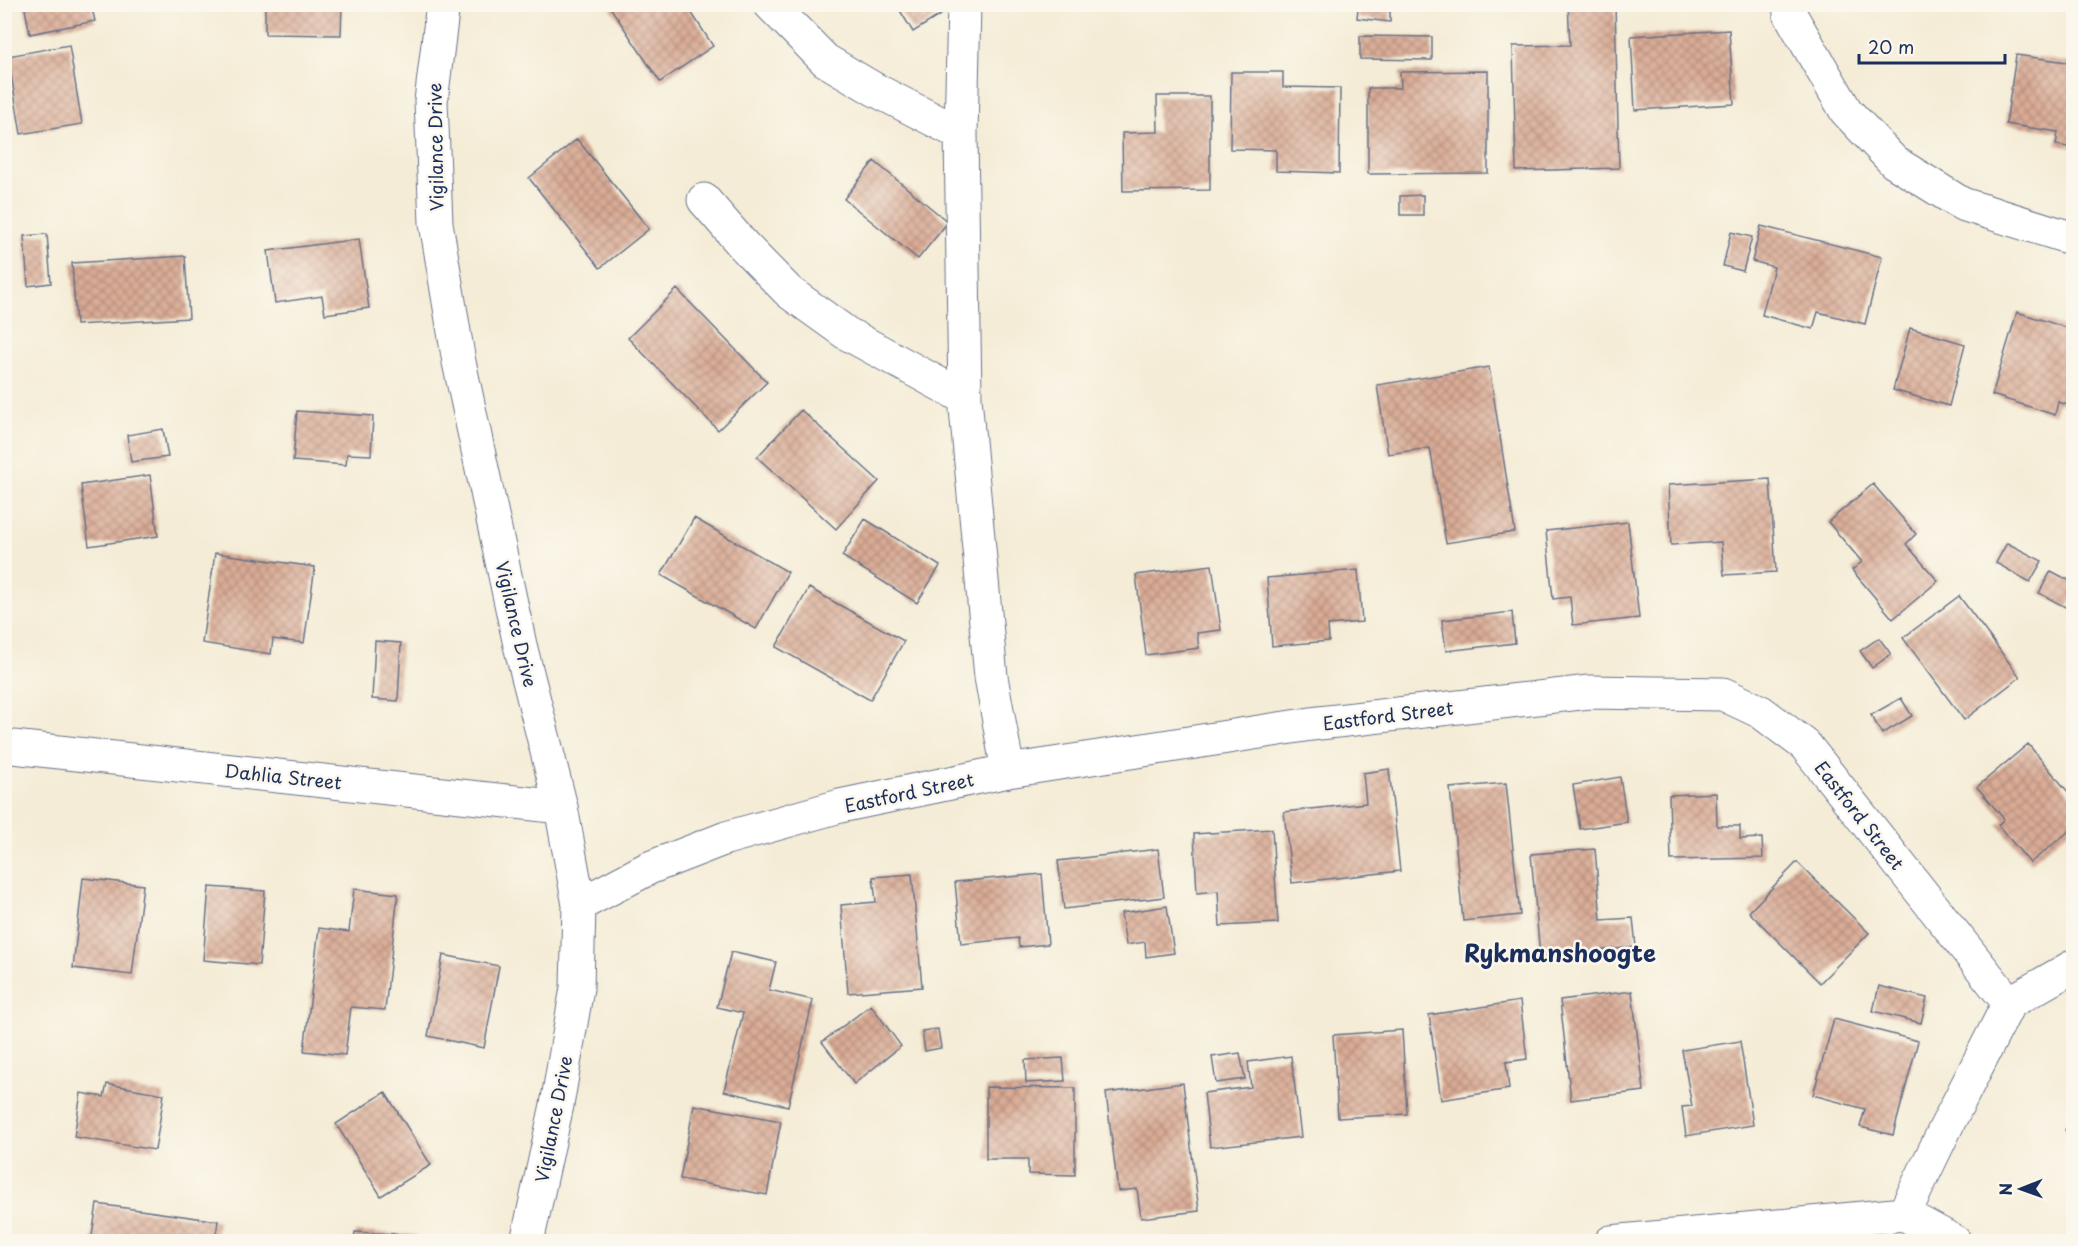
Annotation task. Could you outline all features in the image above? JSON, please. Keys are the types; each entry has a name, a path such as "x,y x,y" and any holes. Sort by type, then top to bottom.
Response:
{"street":[{"name":"Vigilance Drive","path":"443,4 431,101 436,223 467,396 520,645 561,807 579,905 577,988 557,1105 527,1242"},
{"path":"770,4 825,60 874,89 961,134"},
{"path":"964,4 961,134 964,398 991,677 1008,771"},
{"path":"1789,4 1790,14 1846,111 1894,162 1962,204 2073,239"},
{"path":"704,200 744,246 789,292 846,333 964,398"},
{"name":"Eastford Street","path":"579,905 649,868 726,838 840,806 1008,771 1311,724 1589,692 1723,694 1761,712 1805,745 2009,1003"},
{"name":"Dahlia Street","path":"4,746 561,807"},
{"path":"1904,1214 2009,1003 2073,966"},
{"path":"1611,1242 1904,1214 1955,1242"}],"building":[{"path":"24,4 91,4 95,21 30,34"},
{"path":"265,4 342,4 341,35 265,34"},
{"path":"608,4 686,4 713,46 660,82"},
{"path":"896,4 947,4 950,9 913,32"},
{"path":"1568,4 1615,4 1619,168 1516,171 1513,46 1570,45"},
{"path":"1358,8 1390,11 1390,22 1357,18"},
{"path":"1729,30 1734,104 1635,110 1631,36"},
{"path":"1360,36 1432,37 1432,60 1360,59"},
{"path":"69,45 82,124 21,134 8,56"},
{"path":"2016,55 2074,63 2074,148 2056,145 2058,132 2006,124"},
{"path":"1488,71 1488,173 1368,174 1368,88 1401,88 1400,72"},
{"path":"1231,72 1283,72 1283,87 1340,88 1339,173 1276,171 1276,150 1230,149"},
{"path":"1157,96 1210,96 1210,190 1123,191 1122,133 1158,132"},
{"path":"577,139 649,229 600,268 529,178"},
{"path":"874,161 948,222 918,259 844,199"},
{"path":"1423,195 1423,215 1400,215 1400,196"},
{"path":"1761,226 1882,257 1865,324 1818,312 1813,329 1762,315 1774,267 1752,261"},
{"path":"1731,232 1752,237 1743,271 1723,266"},
{"path":"47,234 51,283 28,286 24,236"},
{"path":"359,239 369,308 325,314 322,296 275,303 268,251"},
{"path":"185,256 189,318 76,325 72,263"},
{"path":"677,289 767,382 718,430 628,338"},
{"path":"2017,312 2074,330 2074,407 2058,402 2055,415 1992,395"},
{"path":"1910,328 1965,344 1949,406 1893,390"},
{"path":"1489,367 1515,532 1446,543 1430,448 1388,454 1377,385"},
{"path":"801,410 879,481 836,529 757,457"},
{"path":"297,411 373,416 371,455 347,454 346,465 293,461"},
{"path":"163,429 168,457 131,462 127,435"},
{"path":"150,475 158,536 89,546 81,485"},
{"path":"1770,479 1776,572 1724,575 1721,542 1671,545 1668,485"},
{"path":"1873,484 1916,534 1906,544 1938,581 1893,619 1852,570 1862,562 1828,522"},
{"path":"694,518 788,572 756,629 661,575"},
{"path":"865,519 940,566 917,603 842,556"},
{"path":"1628,522 1639,618 1573,625 1570,597 1553,599 1546,531"},
{"path":"2007,543 2042,561 2030,582 1996,563"},
{"path":"215,553 315,567 304,643 273,639 271,654 202,643"},
{"path":"1212,565 1221,630 1197,633 1199,648 1146,655 1136,575"},
{"path":"1358,570 1362,622 1328,625 1329,641 1272,646 1267,578"},
{"path":"2051,571 2074,583 2074,596 2067,608 2039,593"},
{"path":"809,588 904,641 870,700 776,647"},
{"path":"1959,596 2020,677 1964,720 1903,638"},
{"path":"1512,612 1515,643 1446,651 1442,620"},
{"path":"1879,638 1891,654 1872,668 1860,651"},
{"path":"375,641 401,643 398,701 372,699"},
{"path":"1901,698 1912,716 1882,734 1871,715"},
{"path":"2028,744 2074,799 2074,827 2030,863 1998,825 2004,819 1977,787"},
{"path":"1389,769 1400,871 1292,883 1284,812 1366,803 1363,773"},
{"path":"1620,777 1627,822 1580,829 1573,785"},
{"path":"1506,783 1520,915 1463,921 1450,788"},
{"path":"1716,793 1717,826 1740,826 1740,839 1762,838 1763,858 1671,860 1669,795"},
{"path":"1272,829 1278,923 1220,926 1218,891 1197,893 1194,834"},
{"path":"1158,849 1164,897 1064,909 1058,861"},
{"path":"1595,849 1601,920 1633,918 1636,947 1540,956 1531,854"},
{"path":"1797,862 1869,933 1820,983 1749,912"},
{"path":"912,874 922,987 848,993 841,905 876,902 873,877"},
{"path":"1042,874 1048,944 1019,947 1018,938 961,944 955,882"},
{"path":"83,878 143,885 132,975 73,968"},
{"path":"209,887 265,891 259,965 203,960"},
{"path":"354,889 398,894 385,1010 351,1007 345,1055 304,1051 319,928 349,932"},
{"path":"1167,906 1174,953 1146,957 1145,942 1126,945 1121,913"},
{"path":"731,952 776,962 769,990 813,1000 788,1106 724,1091 743,1013 717,1007"},
{"path":"443,955 499,966 484,1048 428,1036"},
{"path":"1879,986 1927,998 1921,1023 1873,1011"},
{"path":"1632,991 1644,1091 1571,1100 1560,1000"},
{"path":"1520,1001 1527,1059 1506,1062 1509,1089 1441,1100 1429,1015"},
{"path":"871,1005 901,1046 854,1084 822,1042"},
{"path":"1834,1019 1918,1041 1893,1135 1860,1127 1865,1109 1813,1095"},
{"path":"938,1029 941,1048 925,1051 922,1031"},
{"path":"1402,1030 1407,1114 1338,1118 1333,1035"},
{"path":"1740,1041 1753,1125 1686,1136 1682,1107 1692,1106 1682,1050"},
{"path":"1240,1053 1245,1079 1216,1083 1212,1057"},
{"path":"1291,1056 1301,1137 1210,1147 1204,1093 1251,1087 1248,1062"},
{"path":"1063,1058 1065,1081 1026,1083 1025,1060"},
{"path":"1183,1083 1199,1211 1141,1218 1137,1189 1118,1191 1106,1093"},
{"path":"107,1084 164,1094 155,1150 74,1137 81,1093 104,1097"},
{"path":"986,1087 1075,1088 1075,1175 1028,1174 1028,1159 986,1159"},
{"path":"385,1092 431,1165 381,1196 336,1124"},
{"path":"694,1105 781,1121 767,1195 680,1179"},
{"path":"2074,1115 2074,1135 2065,1130"},
{"path":"97,1204 218,1221 215,1242 91,1242"},
{"path":"355,1232 416,1235 415,1242 354,1242"}],"district":[{"name":"Rykmanshoogte","path":"1560,952"}]}
